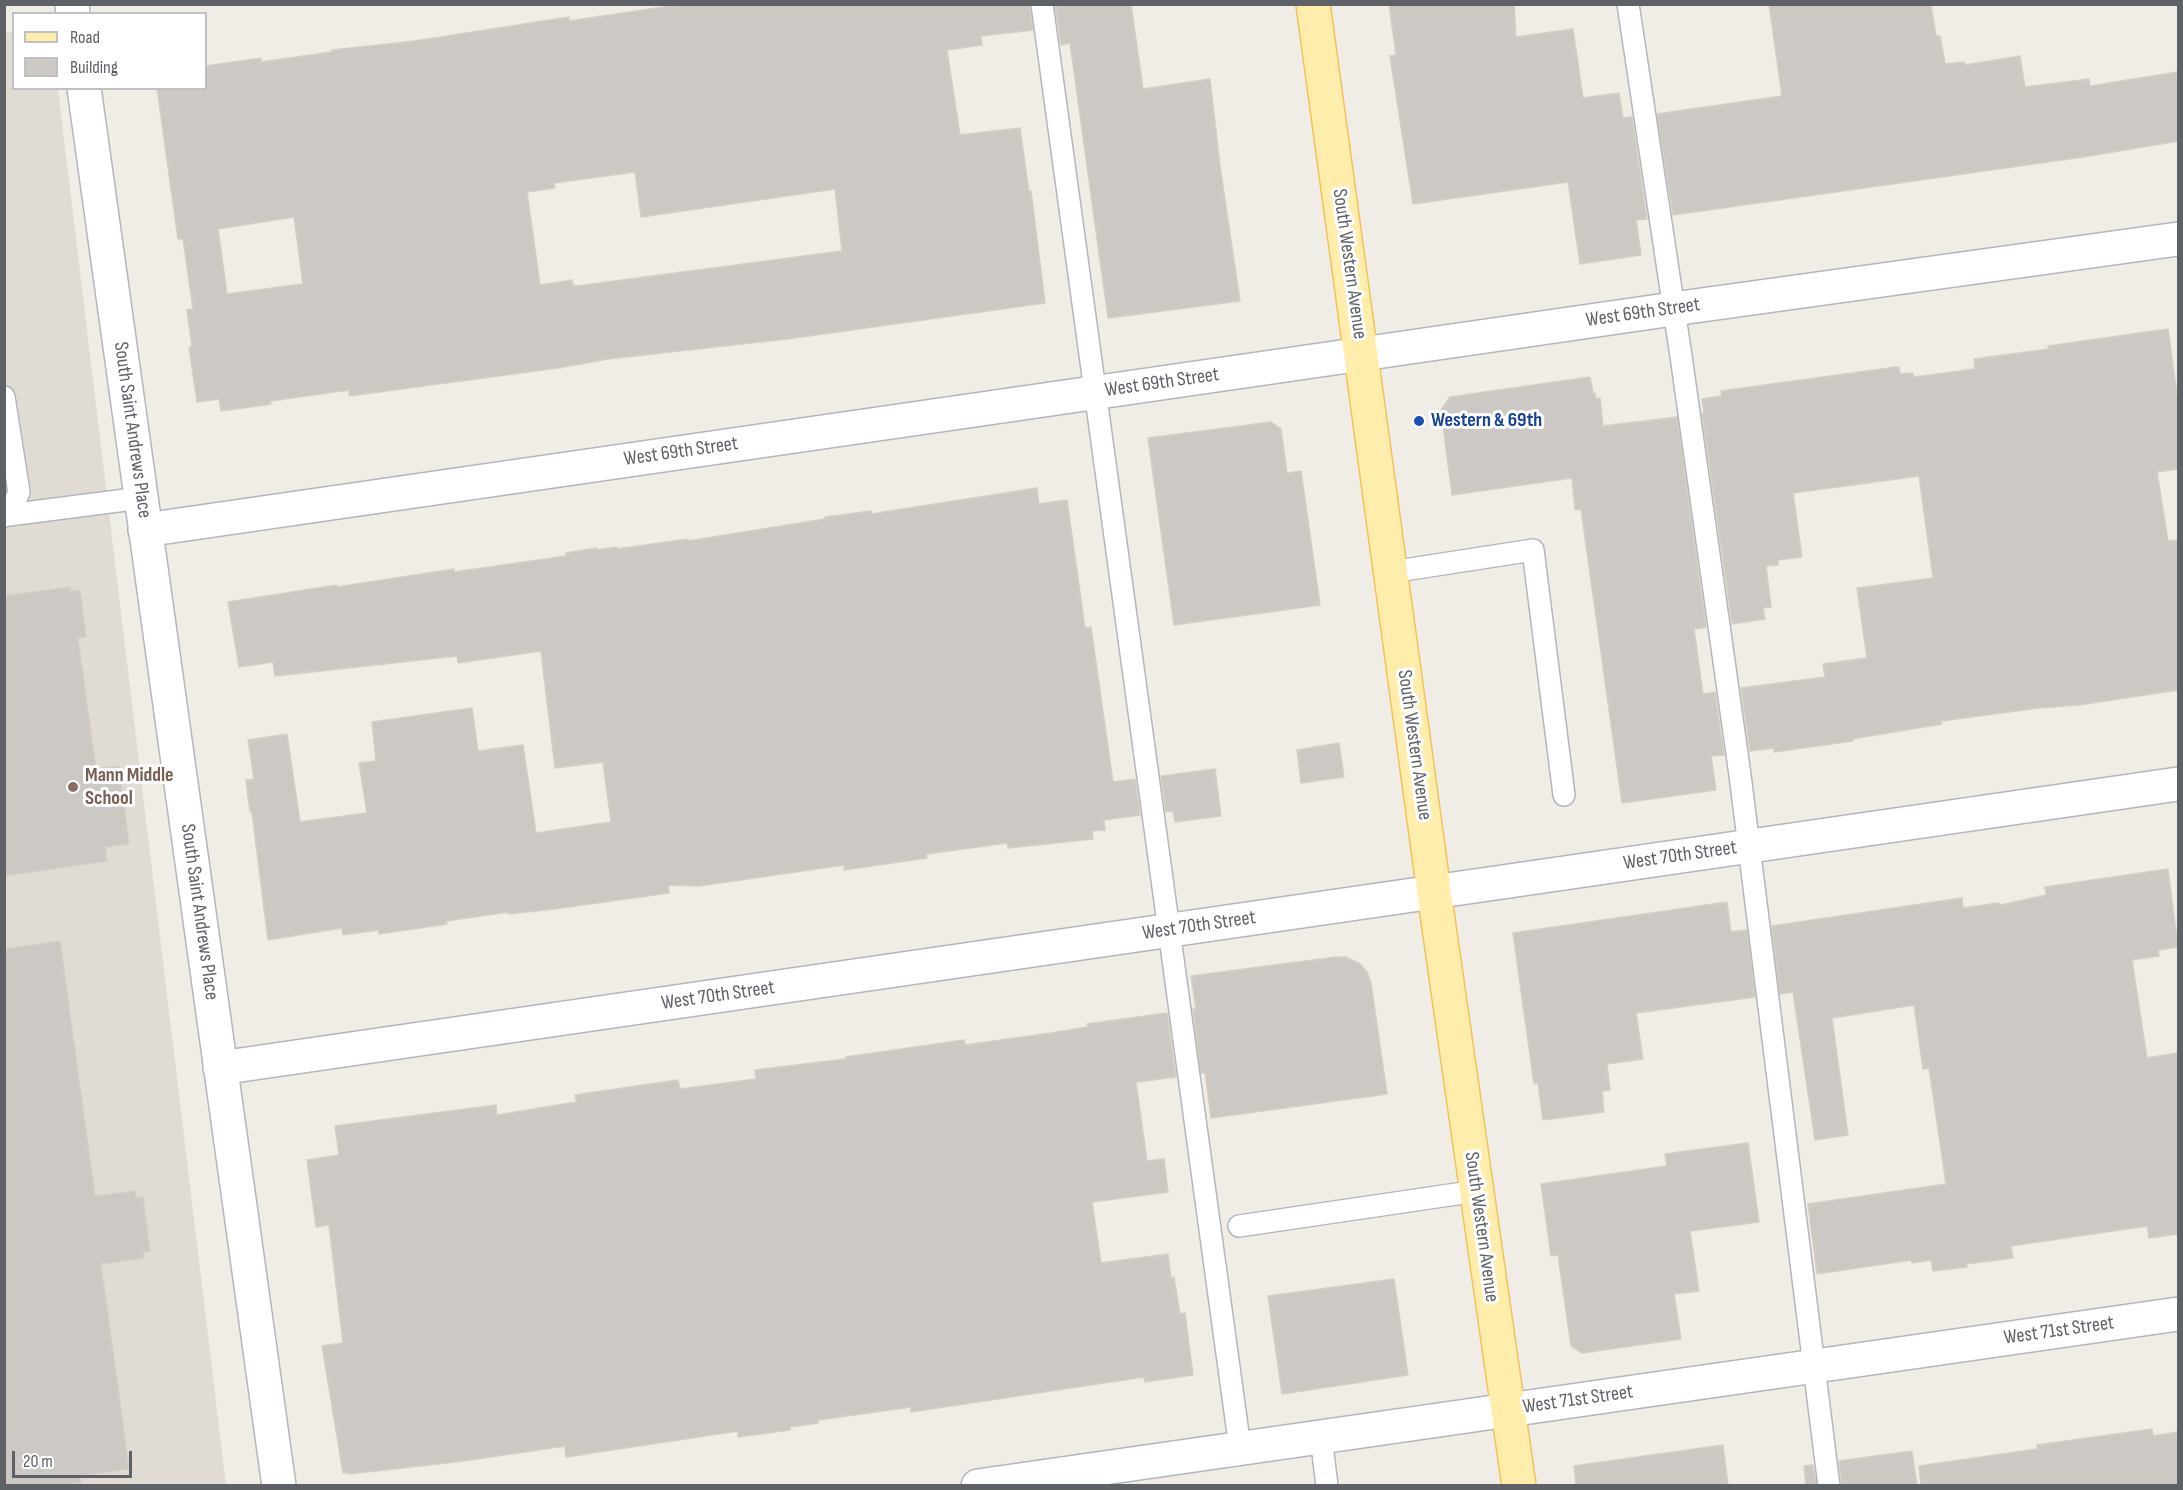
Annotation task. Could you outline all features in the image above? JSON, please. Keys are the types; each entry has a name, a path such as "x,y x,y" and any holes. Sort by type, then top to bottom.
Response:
{"main road":[{"name":"South Western Avenue","path":"1312,4 1362,354 1434,892 1519,1485"}],"street":[{"name":"South Saint Andrews Place","path":"84,90 279,1485"},
{"name":"West 69th Street","path":"146,530 1673,309 2178,239"},
{"name":"West 70th Street","path":"220,1068 2178,784"},
{"name":"West 71st Street","path":"978,1485 2178,1314"}],"lane":[{"path":"1042,4 1240,1448"},
{"path":"1628,4 1749,846 1829,1485"},
{"path":"4,397 19,492 7,515"},
{"path":"7,515 141,498"},
{"path":"1391,572 1533,550 1564,795"},
{"path":"1239,1226 1477,1191"},
{"path":"1321,1437 1327,1485"}],"shaded area":[{"name":"Mann Middle School","path":"12,32 12,90 58,90 226,1485 5,1485 4,33"}],"building":[{"path":"683,4 1029,4 1033,30 981,36 982,45 947,50 960,135 1020,128 1029,192 1031,191 1045,303 787,339 608,359 558,368 349,396 349,390 270,401 271,404 221,411 219,399 197,402 189,347 192,347 187,310 193,309 183,239 178,239 157,90 207,90 207,66 261,58 261,62 569,17 569,21","holes":["635,172 641,217 835,189 842,251 577,286 573,285 572,280 540,285 527,192 555,188 554,183","294,217 303,284 227,294 218,229"]},
{"path":"1055,4 1131,4 1143,89 1210,79 1240,301 1108,318 1070,43 1061,45"},
{"path":"1389,4 1514,4 1516,37 1573,29 1583,98 1619,93 1623,118 1632,117 1647,219 1636,220 1641,255 1580,264 1568,182 1413,204 1390,56 1396,55"},
{"path":"1769,4 1931,5 1936,36 1940,36 1945,64 1964,62 1965,65 2020,56 2025,87 2089,79 2090,86 2178,72 2178,141 2090,156 1673,215 1657,114 1782,96"},
{"path":"2168,329 2178,402 2178,469 2157,472 2168,541 2178,540 2178,690 2079,705 1941,721 1942,724 1852,739 1853,741 1774,752 1774,748 1750,751 1741,688 1825,677 1823,664 1867,658 1857,588 1933,578 1919,476 1793,493 1802,557 1778,560 1778,565 1766,566 1771,607 1763,608 1765,619 1732,624 1702,413 1704,413 1702,399 1722,396 1721,391 1896,367 1899,367 1900,374 1913,373 1914,377 1975,369 1974,359"},
{"path":"1590,377 1593,393 1596,399 1600,398 1603,426 1677,417 1706,627 1694,629 1703,694 1715,692 1724,755 1711,756 1716,790 1622,803 1581,509 1575,510 1572,478 1452,495 1441,410 1450,397"},
{"path":"1271,422 1281,429 1287,473 1301,471 1320,605 1174,625 1148,438"},
{"path":"1037,488 1039,504 1067,500 1085,628 1091,627 1113,782 1135,779 1140,815 1104,820 1105,830 1092,831 1093,839 1008,848 1007,843 926,854 927,858 844,870 844,865 699,886 668,885 669,893 554,909 509,914 509,912 379,934 378,930 343,935 342,928 268,940 246,780 254,779 248,740 287,734 300,822 367,813 359,763 376,761 372,722 472,708 478,751 523,745 536,833 611,822 603,762 555,768 541,651 458,663 457,656 275,676 273,662 239,667 228,602 454,569 454,572 566,556 566,553 597,548 597,550 617,547 617,549 688,539 688,541 825,519 825,517 871,511 871,514"},
{"path":"70,587 70,591 80,590 86,637 78,638 96,769 119,766 129,844 105,847 107,861 4,876 4,596"},
{"path":"1339,743 1344,777 1301,783 1297,750"},
{"path":"1215,769 1221,816 1175,822 1173,811 1166,812 1161,776"},
{"path":"2168,869 2178,947 2158,950 2159,956 2132,960 2147,1058 2178,1053 2178,1234 2149,1238 2147,1226 2011,1246 2013,1258 1966,1264 1967,1267 1933,1271 1931,1260 1912,1263 1911,1260 1817,1274 1808,1204 1946,1184 1929,1068 1923,1069 1914,1005 1832,1018 1848,1135 1815,1140 1793,992 1780,994 1772,926 1962,898 1963,908 1998,903 2001,905 2046,895 2045,887"},
{"path":"1727,902 1731,932 1747,930 1755,997 1636,1013 1643,1059 1607,1064 1610,1090 1602,1091 1604,1112 1543,1120 1538,1083 1534,1084 1513,933"},
{"path":"60,941 95,1196 135,1191 136,1198 143,1197 150,1251 143,1252 144,1258 101,1264 129,1469 80,1476 81,1483 4,1485 4,949"},
{"path":"1346,957 1360,964 1367,972 1371,983 1387,1094 1211,1118 1205,1073 1201,1073 1191,976"},
{"path":"1167,1013 1176,1077 1136,1082 1147,1161 1164,1159 1168,1192 1092,1202 1101,1263 1168,1254 1180,1314 1185,1313 1193,1375 1145,1382 1144,1377 911,1412 911,1407 818,1420 818,1423 790,1427 790,1430 738,1437 738,1431 566,1457 565,1446 456,1462 343,1473 322,1346 343,1343 329,1225 316,1227 307,1160 339,1155 335,1126 496,1105 497,1115 577,1102 575,1095 678,1080 680,1089 756,1079 755,1070 846,1059 846,1057 964,1040 965,1045"},
{"path":"1748,1143 1759,1222 1690,1231 1699,1291 1674,1294 1681,1339 1582,1353 1571,1346 1558,1255 1551,1256 1541,1184 1667,1166 1665,1154"},
{"path":"1394,1279 1408,1375 1282,1394 1268,1296"},
{"path":"2152,1429 2153,1436 2178,1432 2178,1485 1921,1485 1919,1466 2037,1449 2037,1445"},
{"path":"1723,1445 1728,1485 1576,1485 1574,1466"},
{"path":"1912,1451 1917,1485 1842,1485 1839,1461"},
{"path":"1813,1465 1816,1485 1806,1485 1804,1466"}],"place":[{"name":"Western & 69th","path":"1419,421"},
{"name":"Mann Middle School","path":"73,787"}]}
